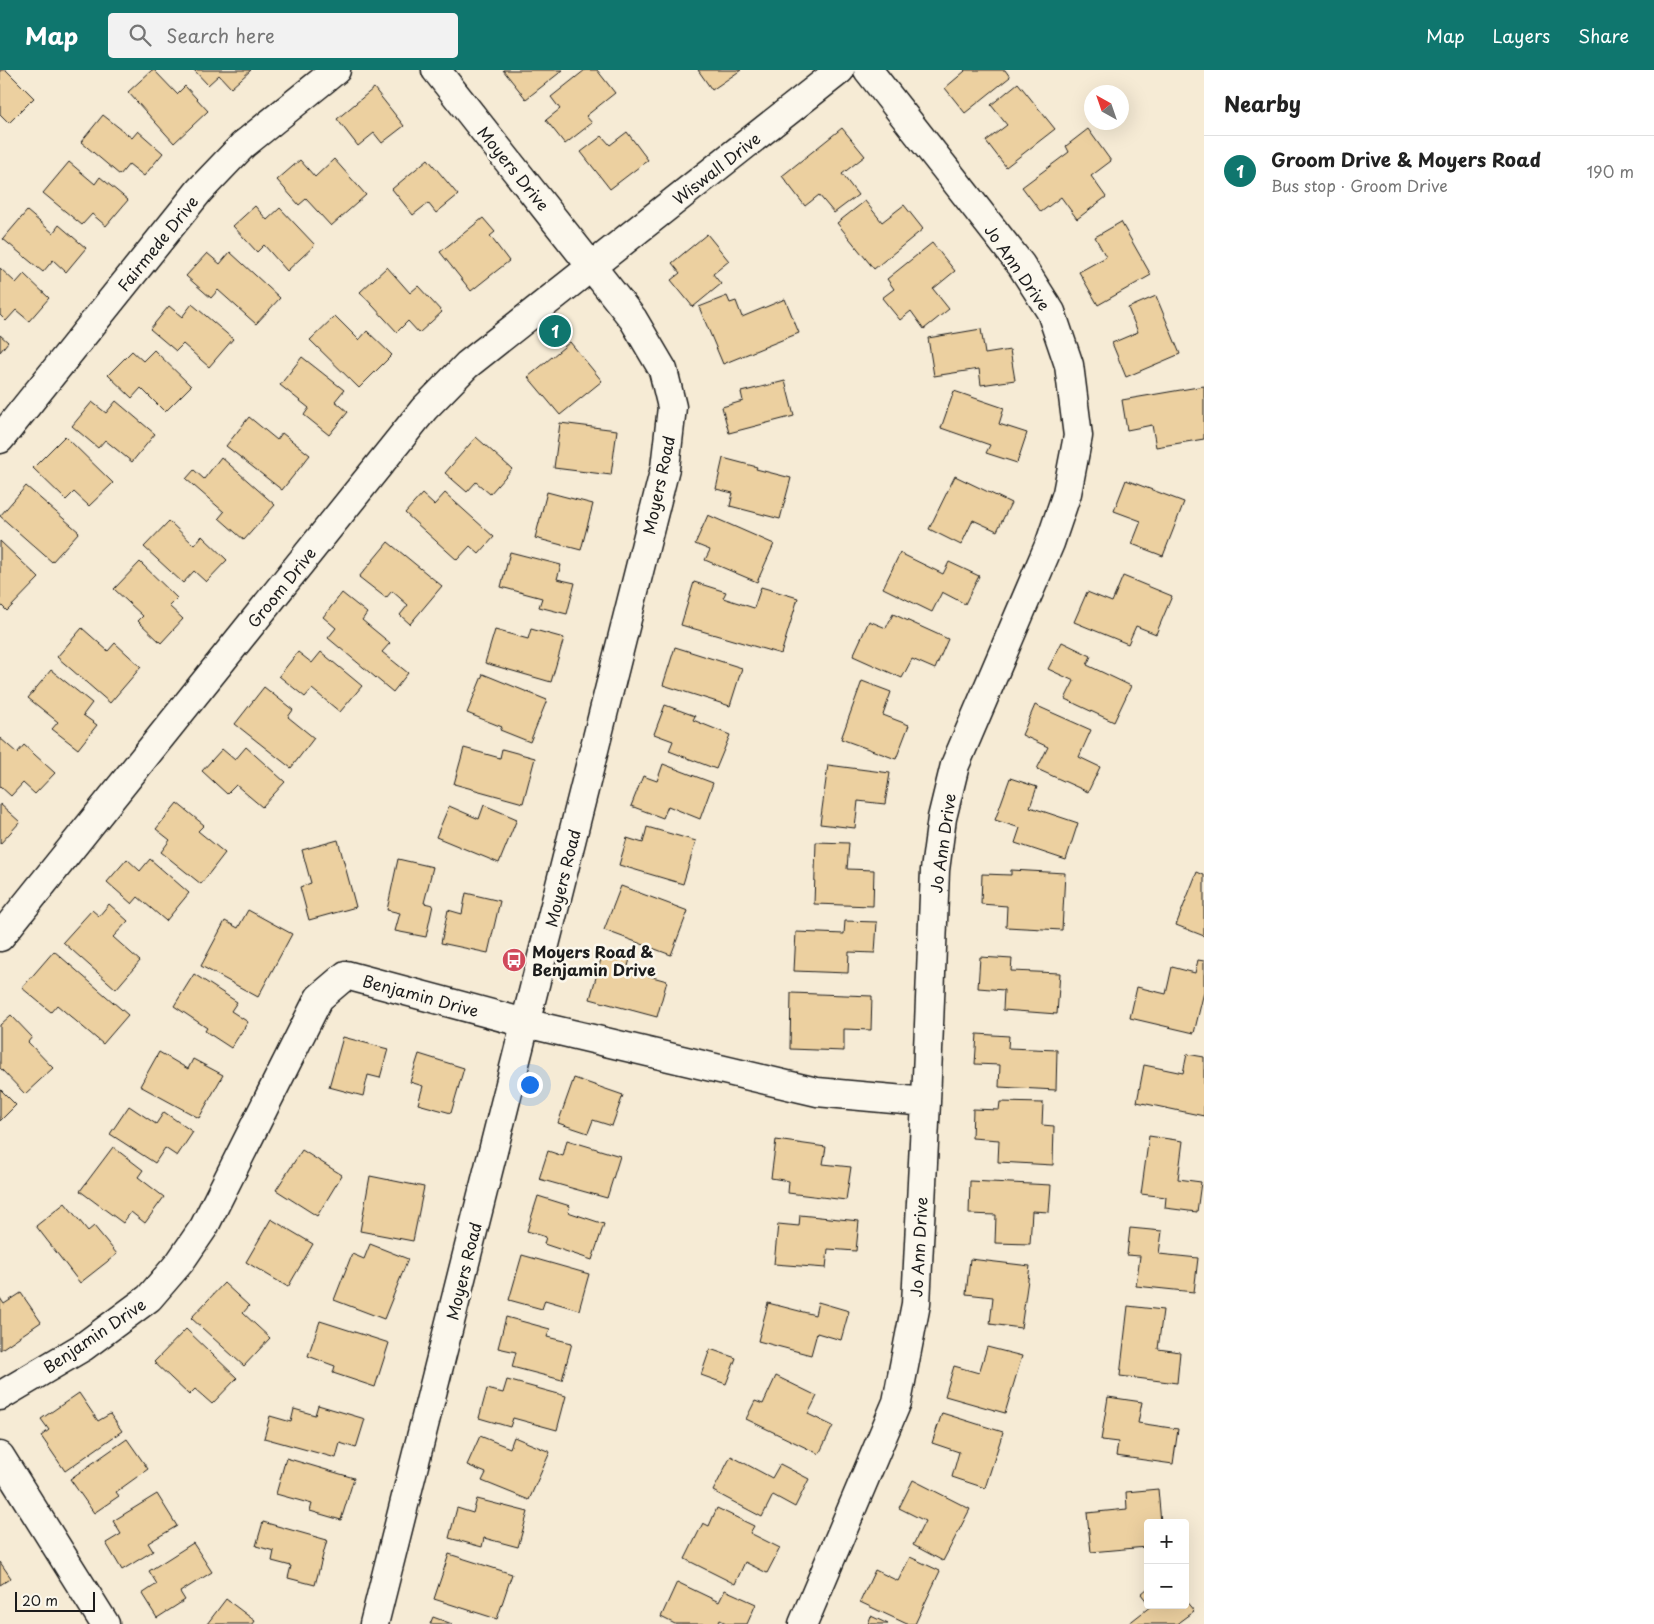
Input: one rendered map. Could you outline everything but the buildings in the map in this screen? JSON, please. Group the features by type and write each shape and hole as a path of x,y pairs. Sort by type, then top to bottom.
{"street":[{"name":"Fairmede Drive","path":"0,439 199,191 243,145 336,70"},
{"name":"Moyers Drive","path":"436,70 592,266"},
{"name":"Wiswall Drive","path":"592,266 840,70"},
{"name":"Jo Ann Drive","path":"803,1624 897,1402 916,1304 926,1102 934,870 942,818 955,765 1050,543 1067,493 1078,436 1068,365 1051,312 1022,266 868,70"},
{"name":"Groom Drive","path":"0,937 424,409 467,365 592,266"},
{"name":"Moyers Road","path":"374,1624 665,468 672,407 662,370 633,319 592,266"},
{"name":"Benjamin Drive","path":"0,1396 83,1347 149,1298 180,1262 204,1227 319,998 346,975 525,1022 817,1092 926,1102"},
{"path":"0,1456 105,1624"}],"place":[{"name":"Groom Drive & Moyers Road","path":"555,331"},
{"name":"Moyers Road & Benjamin Drive","path":"514,960"}]}
